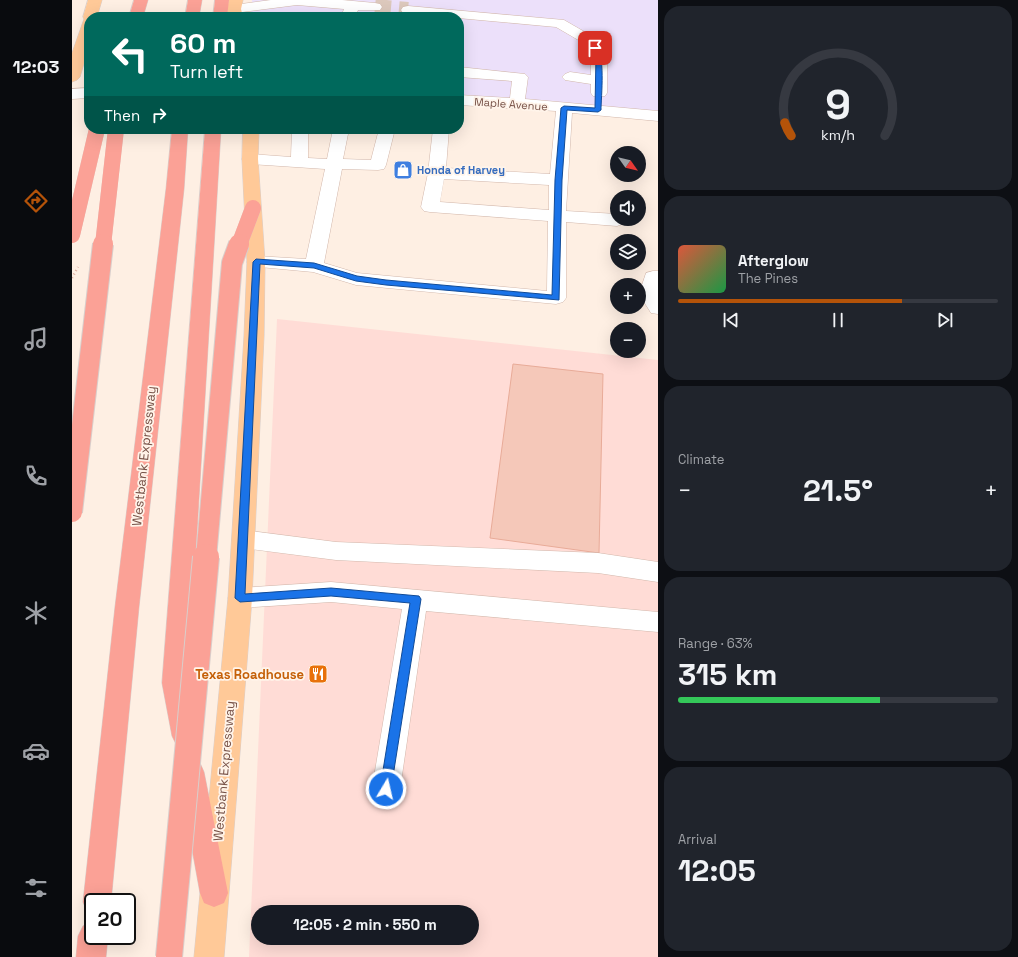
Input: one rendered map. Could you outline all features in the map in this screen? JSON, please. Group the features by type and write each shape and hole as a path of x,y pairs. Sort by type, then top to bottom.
{"highway":[{"path":"193,12 195,0"},
{"path":"221,12 222,0"},
{"path":"72,235 96,134"},
{"path":"72,512 115,134"},
{"name":"Westbank Expressway","path":"98,893 127,607 175,189 180,134"},
{"path":"213,134 174,683 214,893"},
{"path":"169,957 189,756 232,263 253,208"},
{"path":"91,957 93,945"}],"main road":[{"path":"92,12 95,0"},
{"path":"72,77 84,40"},
{"name":"Westbank Expressway","path":"209,957 240,598 243,539 256,262 250,159 251,134"}],"street":[{"path":"235,9 297,1 350,11 375,7"},
{"path":"408,10 431,12"},
{"path":"464,15 559,23 585,38 595,48 599,56 598,110"},
{"path":"464,72 520,77 517,103"},
{"path":"570,77 599,80"},
{"path":"72,94 84,93"},
{"name":"Maple Avenue","path":"464,100 517,103 658,116"},
{"path":"256,262 314,266 364,280 556,298 558,180 564,108"},
{"path":"299,163 300,134"},
{"path":"314,266 340,134"},
{"path":"250,159 299,163 378,166 386,134"},
{"path":"441,134 437,173 430,207 610,220"},
{"path":"437,173 558,180"},
{"path":"658,277 653,277 649,294 658,308"},
{"path":"243,539 336,551 598,563 658,572"},
{"path":"240,598 331,592 658,622"},
{"path":"386,789 416,599"}],"shaded area":[{"path":"252,0 658,0 658,112 464,96 464,12 251,12"},
{"path":"277,319 610,355 610,358 639,358 658,360 658,957 249,957 251,911 251,945 479,945 479,905 251,905"}],"building":[{"path":"513,364 603,374 599,553 490,538"}],"tunnel":[{"path":"375,7 408,10"}],"place":[{"name":"Honda of Harvey","path":"403,170"},
{"name":"Texas Roadhouse","path":"318,674"}],"route":[{"path":"386,789 416,599 331,592 240,598 254,336 256,262 314,266 356,278 386,282 556,298 558,180 564,108 598,110 599,56 595,48"}]}
